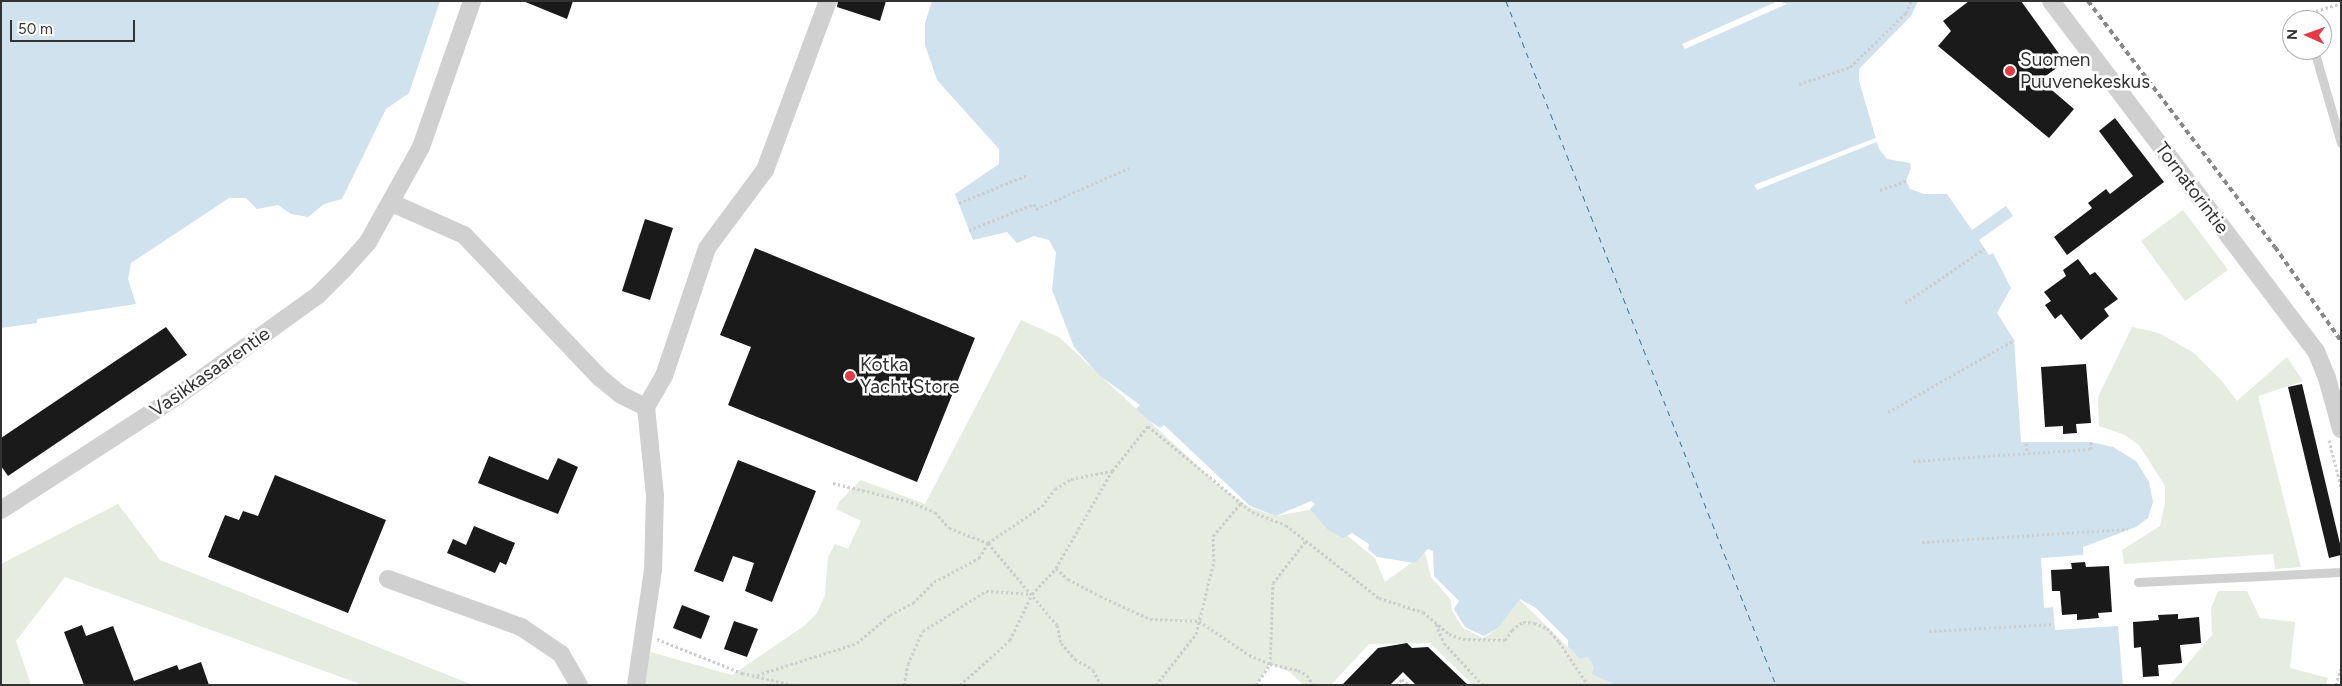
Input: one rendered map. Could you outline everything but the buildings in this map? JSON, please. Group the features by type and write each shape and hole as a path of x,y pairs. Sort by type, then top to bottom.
{"street":[{"name":"Vasikkasaarentie","path":"1,510 179,395 318,295 368,242 392,203 421,147 472,1"},
{"path":"636,685 653,570 655,496 646,407 664,376 707,248 765,170 828,1"},
{"name":"Tornatorintie","path":"2051,1 2316,351 2327,378 2334,433"},
{"path":"392,203 464,235 599,377 621,395 646,407"},
{"name":"Tornatorintie","path":"2327,378 2341,392"},
{"path":"388,579 521,628 561,654 579,685"}],"lane":[{"path":"2317,60 2341,143"},
{"path":"2138,582 2341,572"}],"path":[{"path":"1799,84 1850,67 1906,13 1911,1"},
{"path":"2323,10 2339,4"},
{"path":"1874,44 1879,49"},
{"path":"969,230 1034,204 1036,209 1129,168"},
{"path":"959,203 1027,175"},
{"path":"1880,190 1906,181"},
{"path":"1905,303 1984,249"},
{"path":"1888,412 2014,340"},
{"path":"960,685 1010,640 1032,594 1056,568 1112,471 1148,426 1252,512 1286,525 1305,542 1379,598 1423,612 1449,634 1490,642 1505,640 1512,630 1523,622 1534,622 1547,628 1559,642 1588,685"},
{"path":"2334,433 2341,485"},
{"path":"2026,442 2027,453"},
{"path":"1913,461 2092,449 2091,442"},
{"path":"757,675 857,642 890,615 912,604 934,582 979,558 988,543 1042,506 1055,489 1071,479 1112,471"},
{"path":"833,484 911,502 935,512 949,528 988,543 1057,625 1061,643 1075,659 1093,670 1101,685"},
{"path":"1156,685 1196,634 1214,560 1213,536 1241,503"},
{"path":"1922,542 2128,529"},
{"path":"1256,685 1270,664 1273,584 1305,542"},
{"path":"1056,568 1092,592 1150,619 1199,621 1249,655 1270,664 1298,670 1307,675 1314,685"},
{"path":"904,685 908,664 924,631 986,591 1032,594"},
{"path":"1435,621 1444,643 1483,685"},
{"path":"1929,631 2054,624"},
{"path":"644,637 662,639 742,673 793,685"},
{"path":"2336,685 2341,669"},
{"path":"1396,685 1402,679 1409,685"}],"shaded area":[{"path":"2183,210 2228,270 2185,301 2141,241"},
{"path":"1021,320 1059,337 1216,483 1249,507 1276,516 1314,509 1375,558 1385,582 1425,553 1431,577 1451,600 1452,611 1463,628 1483,638 1498,628 1519,599 1580,659 1588,657 1594,668 1593,674 1615,685 1473,685 1430,643 1369,644 1331,685 1303,685 1290,672 1270,664 1256,685 644,685 650,652 732,675 804,626 817,613 825,595 828,557 835,544 848,549 861,521 836,509 840,501 861,480 925,504"},
{"path":"2132,327 2159,333 2194,353 2221,380 2237,401 2287,357 2303,381 2258,396 2301,567 2275,569 2273,554 2124,564 2122,550 2160,526 2165,503 2165,486 2139,445 2125,435 2099,426 2098,397"},
{"path":"118,504 160,560 473,685 363,685 65,577 16,641 31,685 1,685 1,564"},
{"path":"2218,591 2247,591 2260,618 2295,622 2290,668 2328,678 2326,685 2170,685 2212,635 2211,608"}],"water":[{"path":"1,1 440,1 409,93 386,109 342,199 324,204 308,217 291,214 278,205 257,209 246,198 229,198 131,263 128,279 136,304 37,319 37,323 1,328"},
{"path":"932,1 1918,1 1911,16 1859,69 1859,81 1879,149 1887,159 1910,163 1911,168 1906,181 1910,189 1924,194 1947,194 1972,230 2006,206 2013,216 1979,240 1989,255 1993,253 2011,288 1997,313 2014,340 2021,442 2091,442 2113,447 2136,461 2149,482 2153,502 2148,518 2136,527 2083,547 2083,555 2041,558 2044,608 2053,607 2055,630 2118,626 2123,685 1615,685 1592,674 1594,668 1588,657 1580,659 1568,647 1568,640 1536,608 1520,599 1498,628 1484,636 1465,627 1454,609 1459,601 1434,576 1433,551 1428,549 1415,563 1377,557 1368,549 1369,544 1352,533 1343,538 1328,530 1310,509 1315,504 1311,501 1276,516 1250,506 1164,425 1160,428 1148,420 1136,409 1140,405 1099,375 1074,347 1052,290 1056,253 1049,240 1034,236 1017,243 1007,232 973,240 955,194 999,164 999,149 937,80 925,45 925,23"}],"pier":[{"path":"1778,1 1787,4 1685,49 1682,44"},
{"path":"1878,137 1879,141 1757,190 1754,185"}],"ferry route":[{"path":"1506,1 1776,685"}],"railway":[{"path":"2088,1 2275,247 2341,341"}],"place":[{"name":"Suomen Puuvenekeskus","path":"2010,71"},
{"name":"Kotka Yacht Store","path":"850,376"}]}
